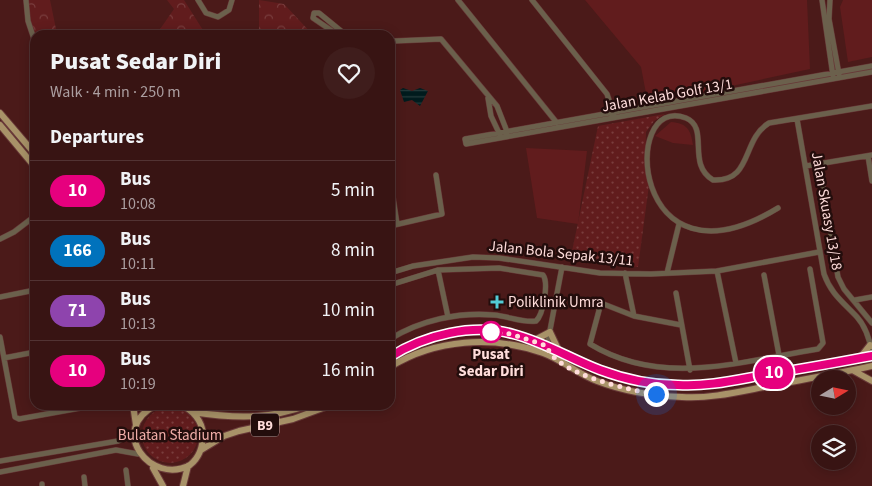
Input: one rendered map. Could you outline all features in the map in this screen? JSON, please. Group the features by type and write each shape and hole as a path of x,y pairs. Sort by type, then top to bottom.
{"main road":[{"path":"0,113 30,148"},
{"path":"0,125 30,161"},
{"path":"395,354 428,338 473,330 511,334 547,346 600,370 638,381 680,386 733,380 859,359 872,355"},
{"path":"533,341 550,332 560,352"},
{"path":"395,364 413,355 453,343 475,342 512,345 535,351 553,358 596,381 639,392 683,398 736,392 811,378"},
{"path":"535,351 547,346"},
{"path":"547,346 553,358"},
{"path":"859,359 871,346"},
{"path":"852,370 872,366"},
{"path":"856,372 865,375 872,381"},
{"path":"134,410 136,425"},
{"path":"149,410 141,416 134,433 138,454 153,468 163,486"},
{"name":"B9","path":"189,410 192,412 246,418 272,415 290,410"},
{"name":"B9","path":"183,486 188,466 201,450 224,436 293,419 317,410"},
{"path":"192,412 202,430 201,450"},
{"path":"153,468 165,472 177,471 188,466"}],"street":[{"path":"26,0 31,30"},
{"path":"198,0 206,13 218,17 229,10 232,0"},
{"path":"458,0 557,124"},
{"path":"532,0 607,94 614,114"},
{"path":"822,0 836,75"},
{"path":"830,0 830,19 836,75"},
{"path":"331,30 313,18 314,13 319,13 340,30"},
{"path":"395,41 440,39 488,98 497,106 508,134"},
{"path":"836,75 872,66"},
{"path":"836,75 872,72"},
{"name":"Jalan Kelab Golf 13/1","path":"466,144 557,124 836,75"},
{"path":"488,98 491,116 501,135"},
{"path":"778,208 760,220 730,230 703,232 679,224 659,200 649,176 646,150 651,131 656,124 666,118 677,117 691,121 696,126 698,135 699,165 705,176 712,180 722,180 734,176 742,166 761,127 769,123 872,106"},
{"name":"Jalan Skuasy 13/18","path":"797,119 819,252 831,290 843,305 858,318 871,346 872,355"},
{"path":"806,166 870,156 872,181"},
{"path":"819,164 838,276 844,288 872,323"},
{"path":"395,214 397,224 442,214 436,175"},
{"path":"0,238 14,232 30,220"},
{"path":"667,273 679,224"},
{"name":"Jalan Bola Sepak 13/11","path":"395,271 413,266 473,257 498,258 562,268 625,274 717,271 819,252"},
{"path":"498,258 499,268"},
{"path":"395,283 438,270 499,268 543,275 547,283 540,316 536,321 532,322 494,315 448,316 424,323 395,337"},
{"path":"547,346 562,268"},
{"path":"681,325 634,316 601,303 590,344 625,360 690,370 818,349 823,343 810,269"},
{"path":"438,270 448,316"},
{"path":"717,271 736,363"},
{"path":"625,274 634,316"},
{"path":"764,275 779,355"},
{"path":"0,297 30,291"},
{"path":"676,293 690,370"},
{"path":"855,300 872,297"},
{"path":"540,316 553,318"},
{"path":"0,337 15,417 19,419 69,410"},
{"path":"4,358 30,353"},
{"path":"0,461 118,441 134,433"},
{"path":"0,472 116,450 138,454"},
{"path":"126,470 128,486"},
{"path":"84,477 85,486"}],"green space":[{"path":"28,0 50,0 56,29 58,30 33,30"},
{"path":"167,0 184,0 203,30 159,30 174,9"},
{"path":"259,0 284,4 308,30 259,30"},
{"path":"585,0 807,0 810,69 648,104 641,67"},
{"path":"843,0 872,0 872,57 848,62 840,7"},
{"path":"665,114 654,121 646,132 645,163 649,185 638,267 570,261 598,126"},
{"path":"671,122 681,124 687,128 693,145 673,143 655,136"},
{"path":"526,148 587,151 578,224 537,218"},
{"name":"Bulatan Stadium","path":"157,410 183,410 190,415 198,429 198,441 193,451 186,458 176,463 164,463 154,458 147,451 142,441 144,424 150,415"}],"water":[{"path":"403,88 412,91 420,88 428,91 420,106 412,100 404,102 400,90"}],"bus line":[{"name":"10","path":"395,354 428,338 473,330 511,334 547,346 600,370 638,381 680,386 733,380 872,356"}],"place":[{"name":"Poliklinik Umra","path":"497,302"},
{"name":"Pusat Sedar Diri","path":"491,332"}],"route":[{"path":"491,332 511,334 547,346 553,358 596,381 639,392 656,394"}]}
